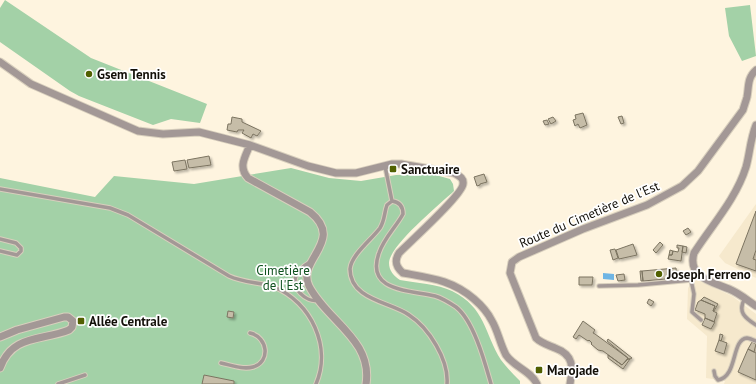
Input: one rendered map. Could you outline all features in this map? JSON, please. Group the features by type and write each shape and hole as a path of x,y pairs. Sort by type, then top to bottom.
{"street":[{"path":"0,62 31,84 138,130 163,134 199,132 250,145 308,166 336,173 356,173 400,164 454,173 461,177 464,183 462,188 399,253 396,259 396,264 398,269 403,273 448,282 466,292 481,306 492,320 506,354 512,362 529,374 537,384"},
{"name":"Route du Cimetière de l'Est","path":"570,384 573,369 566,354 558,349 539,342 536,338 510,273 512,262 520,256 583,229 646,205 682,186 698,171 743,110 747,98 748,82 756,70"},
{"path":"756,125 751,137 746,167 738,186 726,207 694,253 692,259 698,274 709,282 730,290 756,306"},
{"path":"250,145 244,158 243,165 243,172 248,178 310,212 318,219 322,226 323,237 308,273 309,286 318,300 356,343 362,353 366,362 368,373 366,384"},
{"path":"0,337 17,330 64,317 68,317 73,321 72,327 69,330 18,344 6,355 0,368"}],"lane":[{"path":"385,166 392,201"},
{"path":"0,189 110,208 119,211 229,276 240,280 270,286 283,291 298,302 307,312 315,327 321,345 321,364 316,384"},
{"path":"392,201 387,205 384,220 380,227 355,257 350,268 351,276 359,290 366,296 409,315 430,334 442,356 448,378 447,384"},
{"path":"392,201 400,204 403,208 403,214 379,252 376,261 376,271 379,277 390,287 436,296 462,312 467,319 484,359 491,384"},
{"path":"0,239 16,244 21,248 21,251 17,255 0,251"},
{"path":"312,261 298,272 295,283 303,296 314,301 318,300"},
{"path":"599,286 638,285 691,280 698,274"},
{"path":"691,280 694,294 692,312 701,320"},
{"path":"745,298 742,303 741,310 745,318 756,324"},
{"path":"221,363 248,368 254,367 262,362 266,352 264,342 256,335 250,333"},
{"path":"714,371 718,380 722,379 726,376 730,369 738,344 746,338 756,341"},
{"path":"58,384 85,375"}],"shaded area":[{"path":"756,204 756,278 725,263 719,256"},
{"path":"695,279 732,296 756,314 756,384 724,384 725,381 706,378 707,336 687,319 688,288"}],"green space":[{"name":"Gsem Tennis","path":"5,0 91,58 207,104 200,123 171,119 153,125 79,96 70,91 0,42 0,8"},
{"path":"750,5 756,56 742,61 729,36 725,8"},
{"name":"Cimetière de l'Est","path":"291,168 329,178 361,181 396,175 432,174 450,179 453,184 454,191 427,215 397,246 389,263 391,271 400,280 434,285 452,291 472,305 483,322 501,360 520,381 520,384 0,384 0,178 95,197 114,176 194,184"}],"water":[{"path":"603,273 614,274 614,280 603,279"}],"building":[{"path":"583,113 587,125 580,128 578,124 575,126 573,120 576,119 575,115"},
{"path":"622,116 624,123 621,124 618,117"},
{"path":"232,117 242,119 242,122 261,131 257,136 253,134 251,138 242,133 244,130 238,130 237,132 227,130 228,124 231,124"},
{"path":"553,117 556,121 551,124 548,119"},
{"path":"547,120 549,124 545,125 543,121"},
{"path":"209,156 211,165 189,168 187,160"},
{"path":"185,160 187,169 174,171 172,162"},
{"path":"484,174 487,182 477,186 474,177"},
{"path":"756,211 756,250 753,259 756,260 756,271 736,264"},
{"path":"688,228 691,232 686,235 683,231"},
{"path":"660,242 663,245 656,253 653,250"},
{"path":"633,244 637,255 619,259 616,250"},
{"path":"677,245 683,246 681,261 668,259 669,255 672,255 673,251 678,252 679,248 677,248"},
{"path":"683,246 687,247 686,253 682,252"},
{"path":"615,249 618,258 613,260 610,250"},
{"path":"670,250 673,251 672,255 669,255"},
{"name":"Joseph Ferreno","path":"676,268 677,278 643,281 642,271"},
{"path":"640,271 642,271 643,281 641,281"},
{"path":"624,274 625,280 618,281 616,275"},
{"path":"579,277 593,277 592,285 579,285"},
{"path":"704,297 718,304 714,311 715,306 701,300"},
{"path":"649,299 654,302 651,306 647,303"},
{"path":"701,300 715,306 713,311 717,313 714,322 705,318 705,314 695,310 698,302"},
{"path":"228,311 234,312 233,318 227,317"},
{"path":"705,318 715,322 711,329 702,325"},
{"path":"583,321 595,330 593,333 628,358 622,365 603,351 598,350 589,340 588,341 579,335 576,339 573,337"},
{"path":"720,334 723,335 721,341 719,340"},
{"path":"608,339 632,358 628,359 607,341"},
{"path":"719,340 727,343 724,354 715,351"},
{"path":"752,342 756,344 754,352 748,349"},
{"path":"748,349 756,353 756,380 738,372"},
{"path":"608,355 622,365 630,359 623,369 608,358"},
{"path":"204,375 234,381 234,384 202,384"}],"place":[{"name":"Gsem Tennis","path":"89,74"},
{"name":"Sanctuaire","path":"393,169"},
{"name":"Joseph Ferreno","path":"659,274"},
{"name":"Allée Centrale","path":"81,321"},
{"name":"Marojade","path":"539,370"}]}
